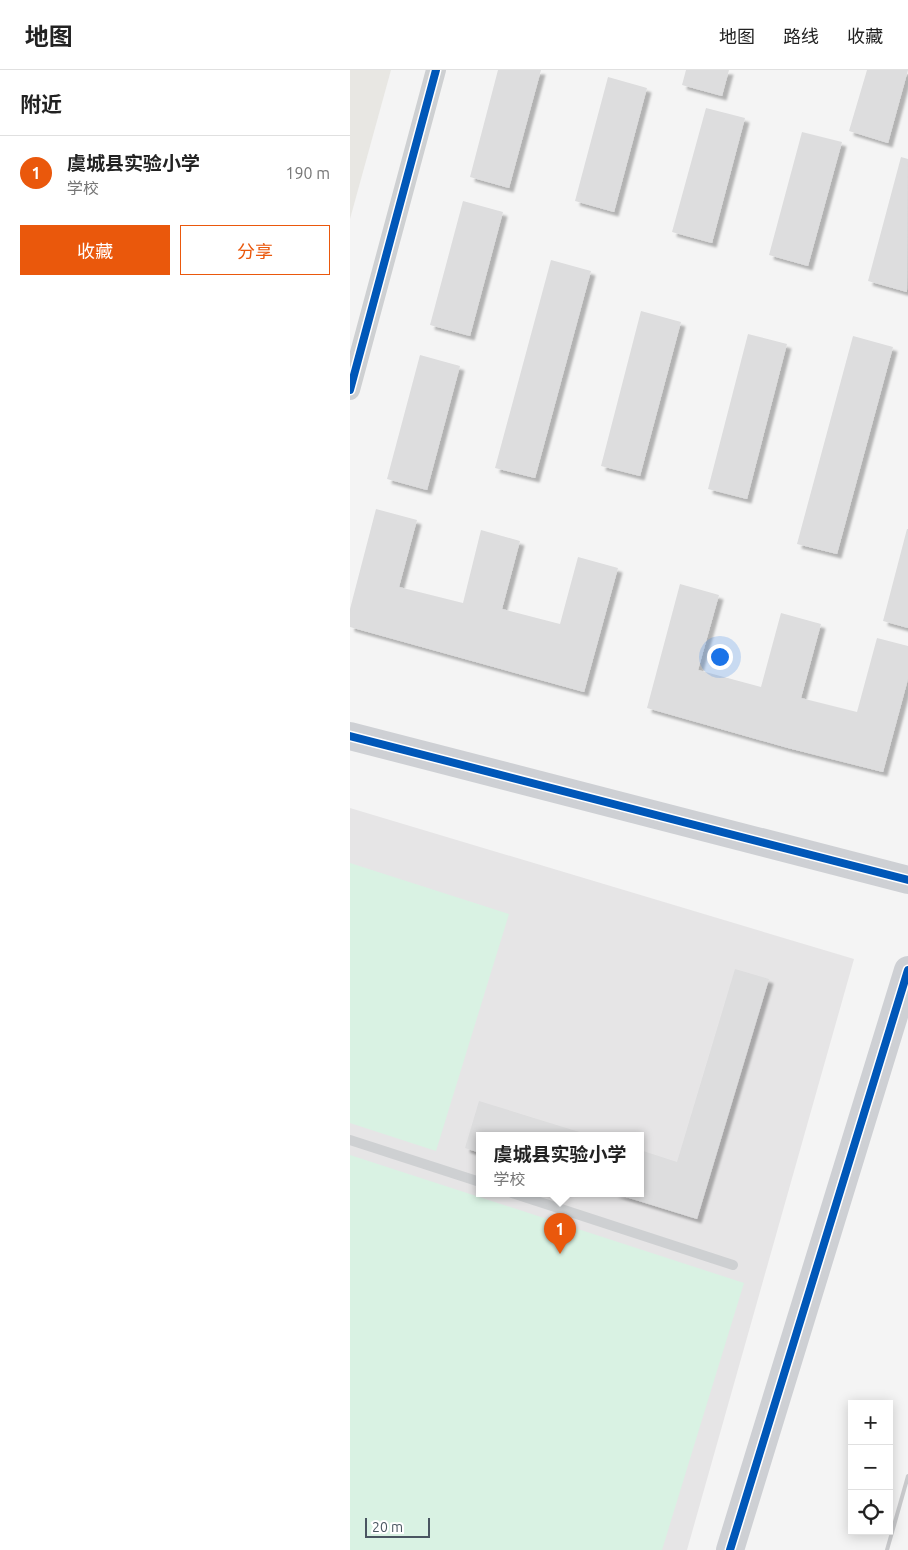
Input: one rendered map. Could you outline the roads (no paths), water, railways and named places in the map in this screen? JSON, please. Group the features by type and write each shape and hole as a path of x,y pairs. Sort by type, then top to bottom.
{"street":[{"path":"350,390 436,70"},
{"path":"350,736 908,880"},
{"path":"730,1550 908,970"}],"lane":[{"path":"350,1140 476,1181"},
{"path":"524,1197 733,1265"}],"railway":[{"path":"887,1550 908,1476"}],"place":[{"name":"虞城县实验小学","path":"560,1254"}]}
